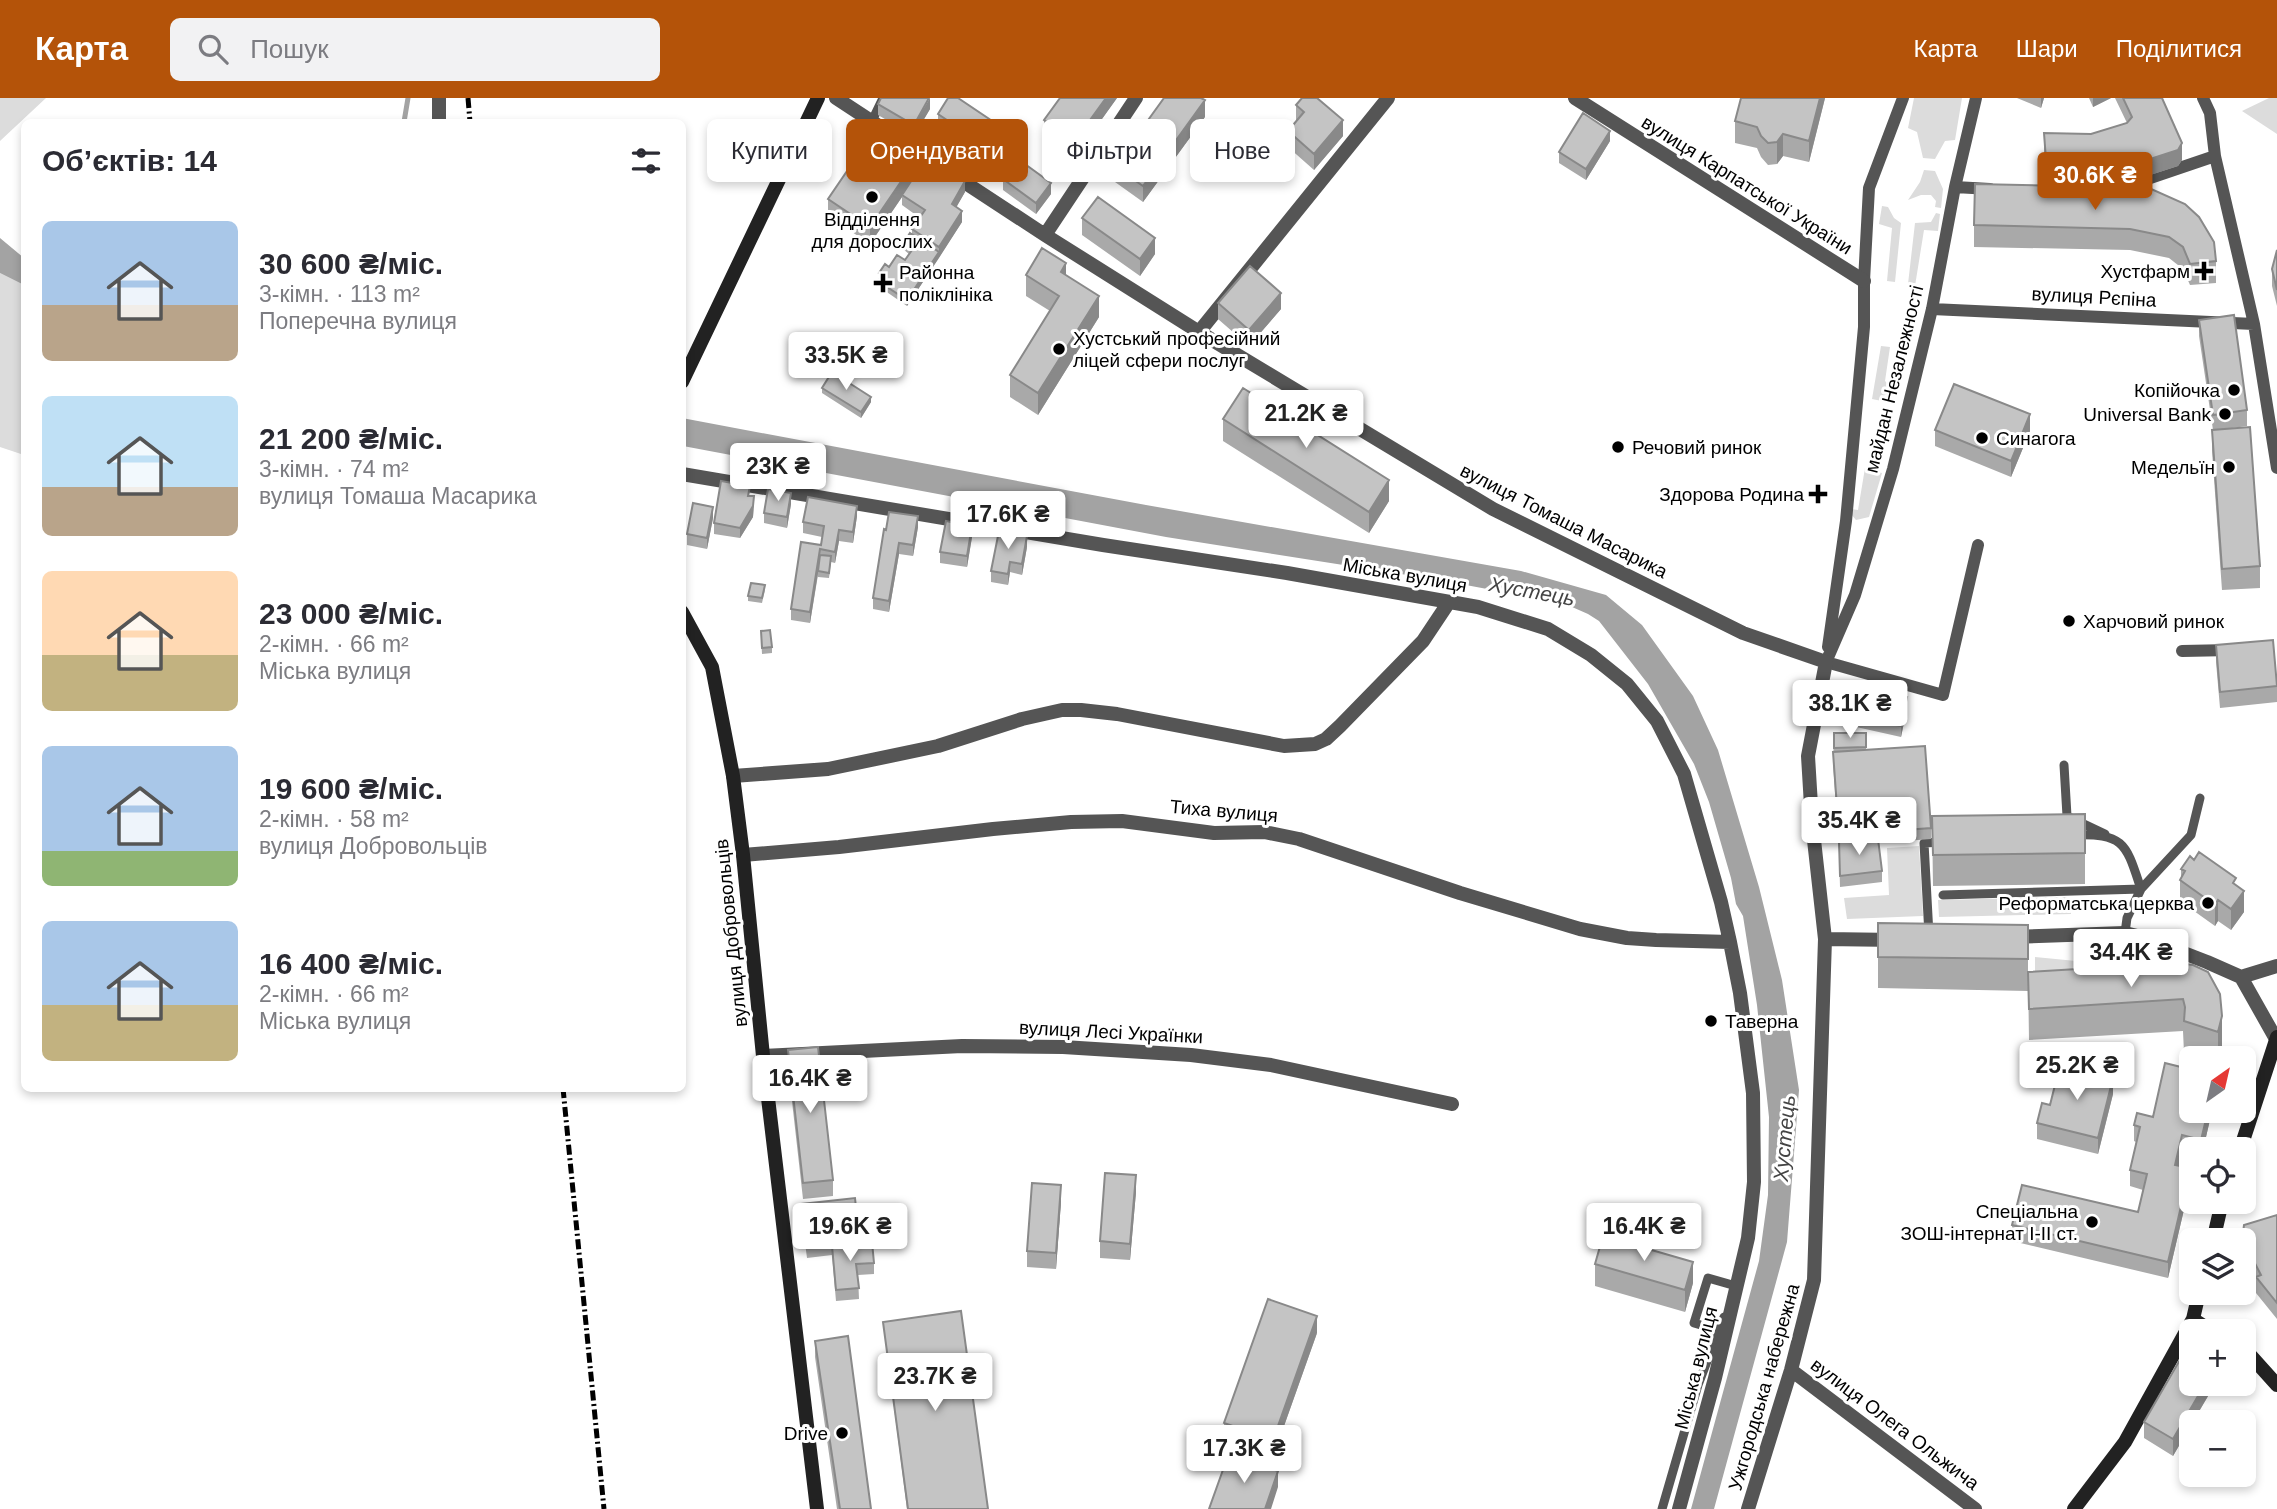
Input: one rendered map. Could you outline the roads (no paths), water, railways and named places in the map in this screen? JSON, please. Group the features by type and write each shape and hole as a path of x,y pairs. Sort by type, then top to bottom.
{"main road":[{"path":"686,374 818,98"},
{"name":"вулиця Добровольців","path":"686,619 712,667 733,776 817,1509"},
{"path":"2244,1137 2277,1038"},
{"path":"2193,1319 2196,1305"},
{"path":"2074,1509 2125,1442 2179,1344"},
{"path":"2256,1362 2277,1385"}],"street":[{"path":"439,98 439,119"},
{"name":"вулиця Томаша Масарика","path":"836,98 869,119"},
{"path":"1045,235 1136,98"},
{"path":"1199,332 1388,98"},
{"name":"вулиця Карпатської України","path":"1575,98 1864,281"},
{"name":"майдан Незалежності","path":"1825,939 1812,822 1808,756 1826,662 1847,507 1864,327 1869,188 1902,98"},
{"name":"майдан Незалежності","path":"1826,662 1855,594 1893,470 1932,309 1955,187 1976,98"},
{"path":"2203,98 2210,113 2215,156 2253,324 2277,468"},
{"path":"2095,196 2215,156"},
{"name":"вулиця Томаша Масарика","path":"965,182 1199,332 1493,509 1742,633 1826,662"},
{"path":"1955,187 2006,190"},
{"name":"вулиця Рєпіна","path":"1932,309 2253,324"},
{"name":"Міська вулиця","path":"686,475 1478,607 1548,629 1611,668 1644,703 1670,744 1684,774 1730,942 1751,1072 1755,1130 1752,1210 1748,1238 1722,1331 1715,1378 1679,1509"},
{"path":"1826,662 1943,695 1978,545"},
{"path":"733,776 828,769 938,746 1022,719 1062,710 1117,714 1284,746 1315,744 1326,739 1340,726 1423,641 1449,602"},
{"path":"2182,651 2250,649"},
{"name":"Тиха вулиця","path":"743,855 853,846 1037,824 1098,821 1132,822 1214,832 1264,832 1299,839 1460,893 1580,929 1627,938 1730,942"},
{"path":"1997,937 2125,933 2146,938 2241,977 2277,1038"},
{"path":"1825,939 1936,939"},
{"name":"Ужгородська набережна","path":"1748,1509 1791,1370 1814,1280 1825,939"},
{"path":"2241,977 2277,966"},
{"name":"вулиця Лесі Українки","path":"763,1056 962,1046 1063,1047 1191,1055 1271,1065 1452,1104"},
{"name":"вулиця Олега Ольжича","path":"1791,1370 1975,1509"}],"lane":[{"path":"873,119 883,98"},
{"path":"2064,765 2067,816 2119,841 2130,855 2141,889"},
{"path":"2125,933 2127,918 2141,889 2191,835 2200,798"},
{"path":"2057,836 2109,836"},
{"path":"1936,939 1924,843 1951,842"},
{"path":"1943,895 2141,889"},
{"path":"1662,1509 1698,1385 1722,1331 1694,1322 1708,1278 1736,1286"}],"water":[{"path":"0,238 21,256 21,284 0,273"},
{"name":"Хустець","path":"686,419 1146,505 1521,571 1606,595 1642,625 1693,696 1718,750 1759,887 1782,980 1799,1090 1787,1242 1714,1509 1691,1509 1759,1261 1768,1195 1769,1117 1757,1005 1743,916 1736,904 1709,802 1694,764 1648,684 1599,621 1563,603 1439,580 1166,537 686,447"}],"waterway":[{"path":"404,119 408,98"}],"railway":[{"path":"468,98 470,119"},
{"path":"563,1092 604,1509"}],"place":[{"name":"Відділення для дорослих","path":"872,197"},
{"name":"Хустфарм","path":"2204,271"},
{"name":"Районна поліклініка","path":"883,283"},
{"name":"Хустський професійний ліцей сфери послуг","path":"1059,349"},
{"name":"Копійочка","path":"2234,390"},
{"name":"Universal Bank","path":"2225,414"},
{"name":"Синагога","path":"1982,438"},
{"name":"Речовий ринок","path":"1618,447"},
{"name":"Медельїн","path":"2229,467"},
{"name":"Здорова Родина","path":"1818,494"},
{"name":"Харчовий ринок","path":"2069,621"},
{"name":"Реформатська церква","path":"2208,903"},
{"name":"Таверна","path":"1711,1021"},
{"name":"Спеціальна ЗОШ-інтернат І-ІІ ст.","path":"2092,1222"},
{"name":"Drive","path":"842,1433"}]}
